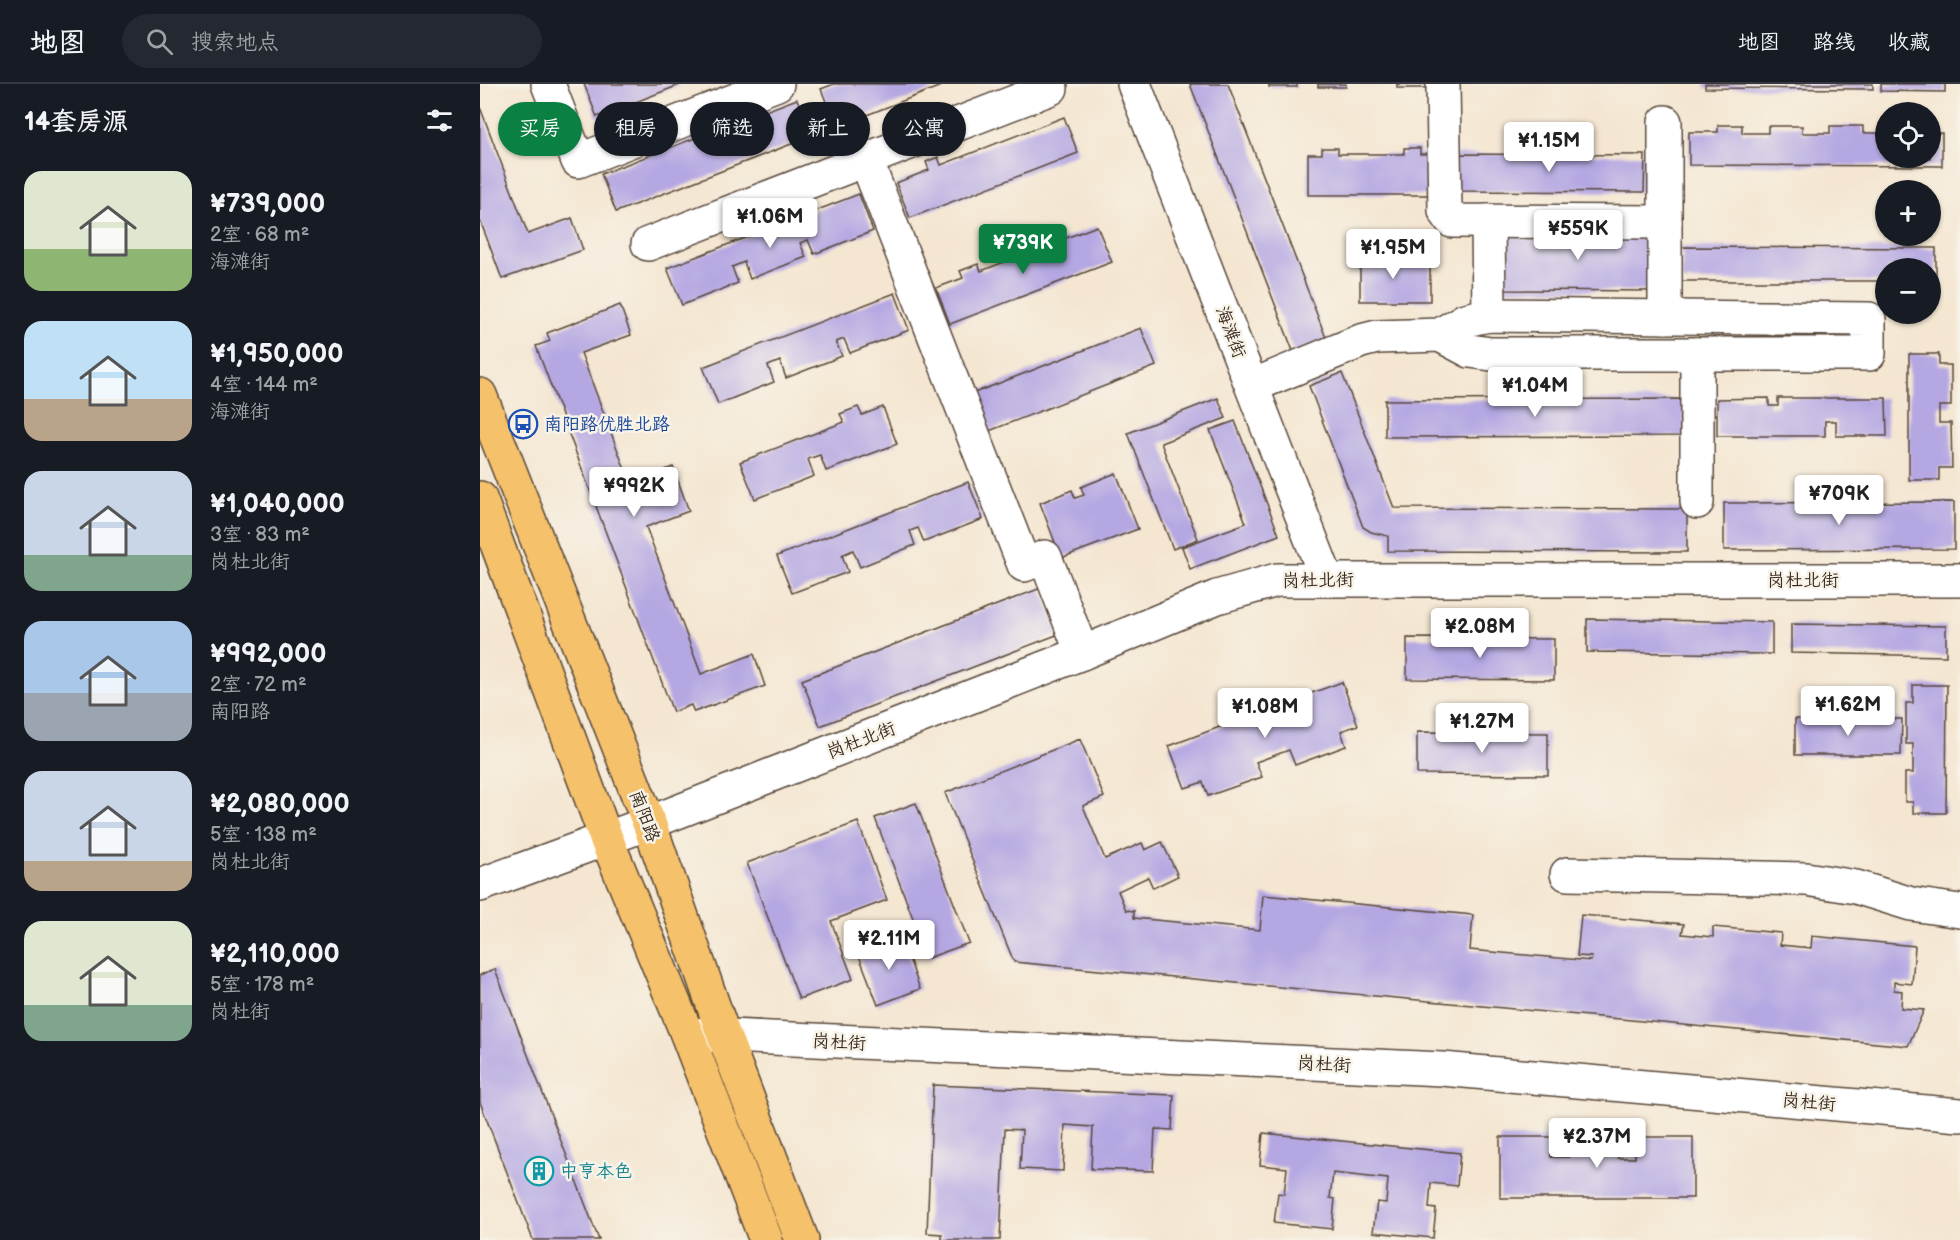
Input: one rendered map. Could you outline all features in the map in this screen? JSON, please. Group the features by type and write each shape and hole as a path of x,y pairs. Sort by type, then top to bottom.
{"main road":[{"name":"南阳路","path":"480,395 649,823 724,1036 802,1240"},
{"path":"480,498 606,838 687,1034 766,1240"}],"street":[{"path":"548,84 578,161 777,84"},
{"name":"海滩街","path":"1134,84 1327,580"},
{"path":"1443,84 1445,211 1452,221 1665,222"},
{"path":"648,244 1051,88"},
{"path":"1665,122 1665,316"},
{"path":"866,160 1024,565 1045,557 1082,653"},
{"path":"1488,221 1488,315"},
{"path":"1252,386 1361,341 1377,337 1440,335 1465,320 1488,315 1869,319 1869,354 1491,354 1470,351 1440,335"},
{"path":"1697,354 1697,502"},
{"name":"岗杜北街","path":"480,885 649,823 1082,653 1217,597 1261,583 1277,580 1960,580"},
{"path":"1567,874 1806,879 1856,887 1911,904 1960,911"},
{"name":"岗杜街","path":"687,1034 1442,1070 1960,1115"}],"building":[{"path":"584,84 682,84 636,102 594,102 594,109"},
{"path":"834,84 946,84 900,102 882,102 882,109 870,114 870,102 826,102 821,89"},
{"path":"1190,84 1228,84 1328,343 1295,356"},
{"path":"1269,84 1297,84 1297,87 1269,87"},
{"path":"1318,84 1346,84 1346,87 1318,87"},
{"path":"1397,84 1428,84 1428,88 1397,88"},
{"path":"1705,84 1873,84 1873,89 1705,88"},
{"path":"1881,84 1945,84 1945,92 1881,91"},
{"path":"786,103 786,146 774,151 774,108"},
{"path":"480,107 528,234 572,218 583,250 502,279 480,220"},
{"path":"1064,117 1078,153 910,218 896,183 929,170 926,162 938,157 941,165"},
{"path":"1718,125 1742,125 1742,133 1768,133 1768,126 1802,126 1802,133 1830,133 1830,126 1863,126 1863,133 1875,133 1875,166 1689,165 1689,132 1718,132"},
{"path":"1941,133 1942,133 1941,166"},
{"path":"690,140 690,156 760,156 616,212 601,174 648,156 678,156 678,145"},
{"path":"1322,148 1338,148 1338,154 1404,154 1404,148 1420,148 1420,154 1435,154 1434,195 1308,195 1308,154 1322,154"},
{"path":"1454,154 1645,155 1644,192 1454,191"},
{"path":"859,194 873,231 814,254 808,240 800,243 806,257 750,279 744,262 732,267 738,283 682,305 667,268"},
{"path":"1097,226 1112,262 950,324 936,288 963,278 960,271 978,264 981,271"},
{"path":"1503,232 1653,232 1653,291 1503,290"},
{"path":"1682,247 1936,248 1936,258 1875,258 1875,281 1682,281"},
{"path":"1360,253 1386,253 1386,264 1430,264 1430,301 1360,301"},
{"path":"895,293 909,330 850,353 844,339 836,342 842,356 786,378 780,361 768,366 774,382 718,404 703,367"},
{"path":"620,305 631,335 581,353 630,483 673,467 689,511 646,527 701,674 754,654 765,686 694,712 691,705 673,712 536,346 550,341 547,333"},
{"path":"1141,328 1156,366 989,431 974,393"},
{"path":"1909,354 1939,354 1939,365 1951,365 1951,406 1939,406 1939,423 1951,423 1952,468 1939,468 1939,480 1909,480"},
{"path":"1342,373 1394,508 1687,509 1687,552 1388,551 1388,536 1371,532 1363,527 1309,386"},
{"path":"1218,398 1226,418 1161,443 1198,539 1173,549 1128,433"},
{"path":"1769,398 1769,406 1778,406 1778,398 1886,398 1887,436 1836,436 1836,421 1825,421 1825,436 1717,436 1717,399"},
{"path":"1685,399 1685,436 1385,437 1385,400"},
{"path":"858,407 862,415 883,407 897,444 826,471 820,455 808,459 814,476 755,499 740,462 844,422 840,414"},
{"path":"1235,421 1279,535 1190,569 1182,547 1246,523 1210,430"},
{"path":"1116,473 1138,529 1061,558 1040,503 1072,490 1075,498 1084,495 1081,487"},
{"path":"968,482 983,519 924,542 918,528 910,531 915,545 860,567 853,550 842,555 848,572 792,593 777,556"},
{"path":"1954,502 1954,549 1724,550 1724,503"},
{"path":"1041,588 1059,634 820,726 802,680"},
{"path":"1587,619 1772,622 1772,654 1587,652"},
{"path":"1791,624 1946,626 1946,656 1791,653"},
{"path":"1407,638 1554,639 1554,680 1407,679"},
{"path":"1342,682 1358,725 1341,731 1346,746 1295,765 1289,750 1256,762 1262,777 1208,796 1203,782 1185,788 1169,746 1241,719 1239,714 1282,698 1284,703"},
{"path":"1913,685 1947,685 1946,813 1913,813 1913,802 1905,802 1905,773 1913,773 1913,744 1906,744 1906,703 1913,703"},
{"path":"1795,719 1902,719 1901,755 1795,755"},
{"path":"1417,732 1548,733 1548,775 1417,774"},
{"path":"1080,739 1104,797 1083,806 1105,859 1142,843 1145,850 1162,842 1178,876 1153,888 1148,877 1118,891 1126,910 1134,911 1134,918 1260,930 1263,895 1473,915 1470,950 1591,961 1592,957 1577,956 1581,915 1684,924 1682,934 1713,937 1713,927 1781,933 1780,945 1811,948 1812,936 1915,946 1912,984 1894,982 1894,990 1902,991 1901,1008 1924,1010 1908,1046 1014,962 945,793"},
{"path":"916,803 969,943 928,958 875,818"},
{"path":"858,822 887,900 831,921 853,979 799,999 747,863"},
{"path":"901,936 920,989 878,1005 858,953"},
{"name":"中亨本色","path":"495,969 599,1240 533,1240 480,1102 480,975"},
{"path":"933,1085 1174,1095 1172,1130 1155,1129 1153,1171 1091,1169 1093,1127 1065,1125 1063,1171 1020,1169 1022,1130 1005,1129 1000,1240 942,1240 942,1234 927,1233"},
{"path":"1263,1133 1460,1153 1457,1186 1431,1183 1429,1208 1436,1209 1433,1238 1373,1232 1377,1202 1386,1203 1388,1179 1333,1173 1330,1198 1335,1199 1332,1229 1274,1223 1278,1193 1284,1194 1287,1168 1260,1165"},
{"path":"1500,1137 1551,1137 1551,1157 1569,1157 1569,1137 1618,1137 1618,1158 1635,1158 1635,1137 1693,1137 1693,1198 1500,1198"}],"place":[{"name":"南阳路优胜北路","path":"523,424"},
{"name":"中亨本色","path":"539,1171"}]}
